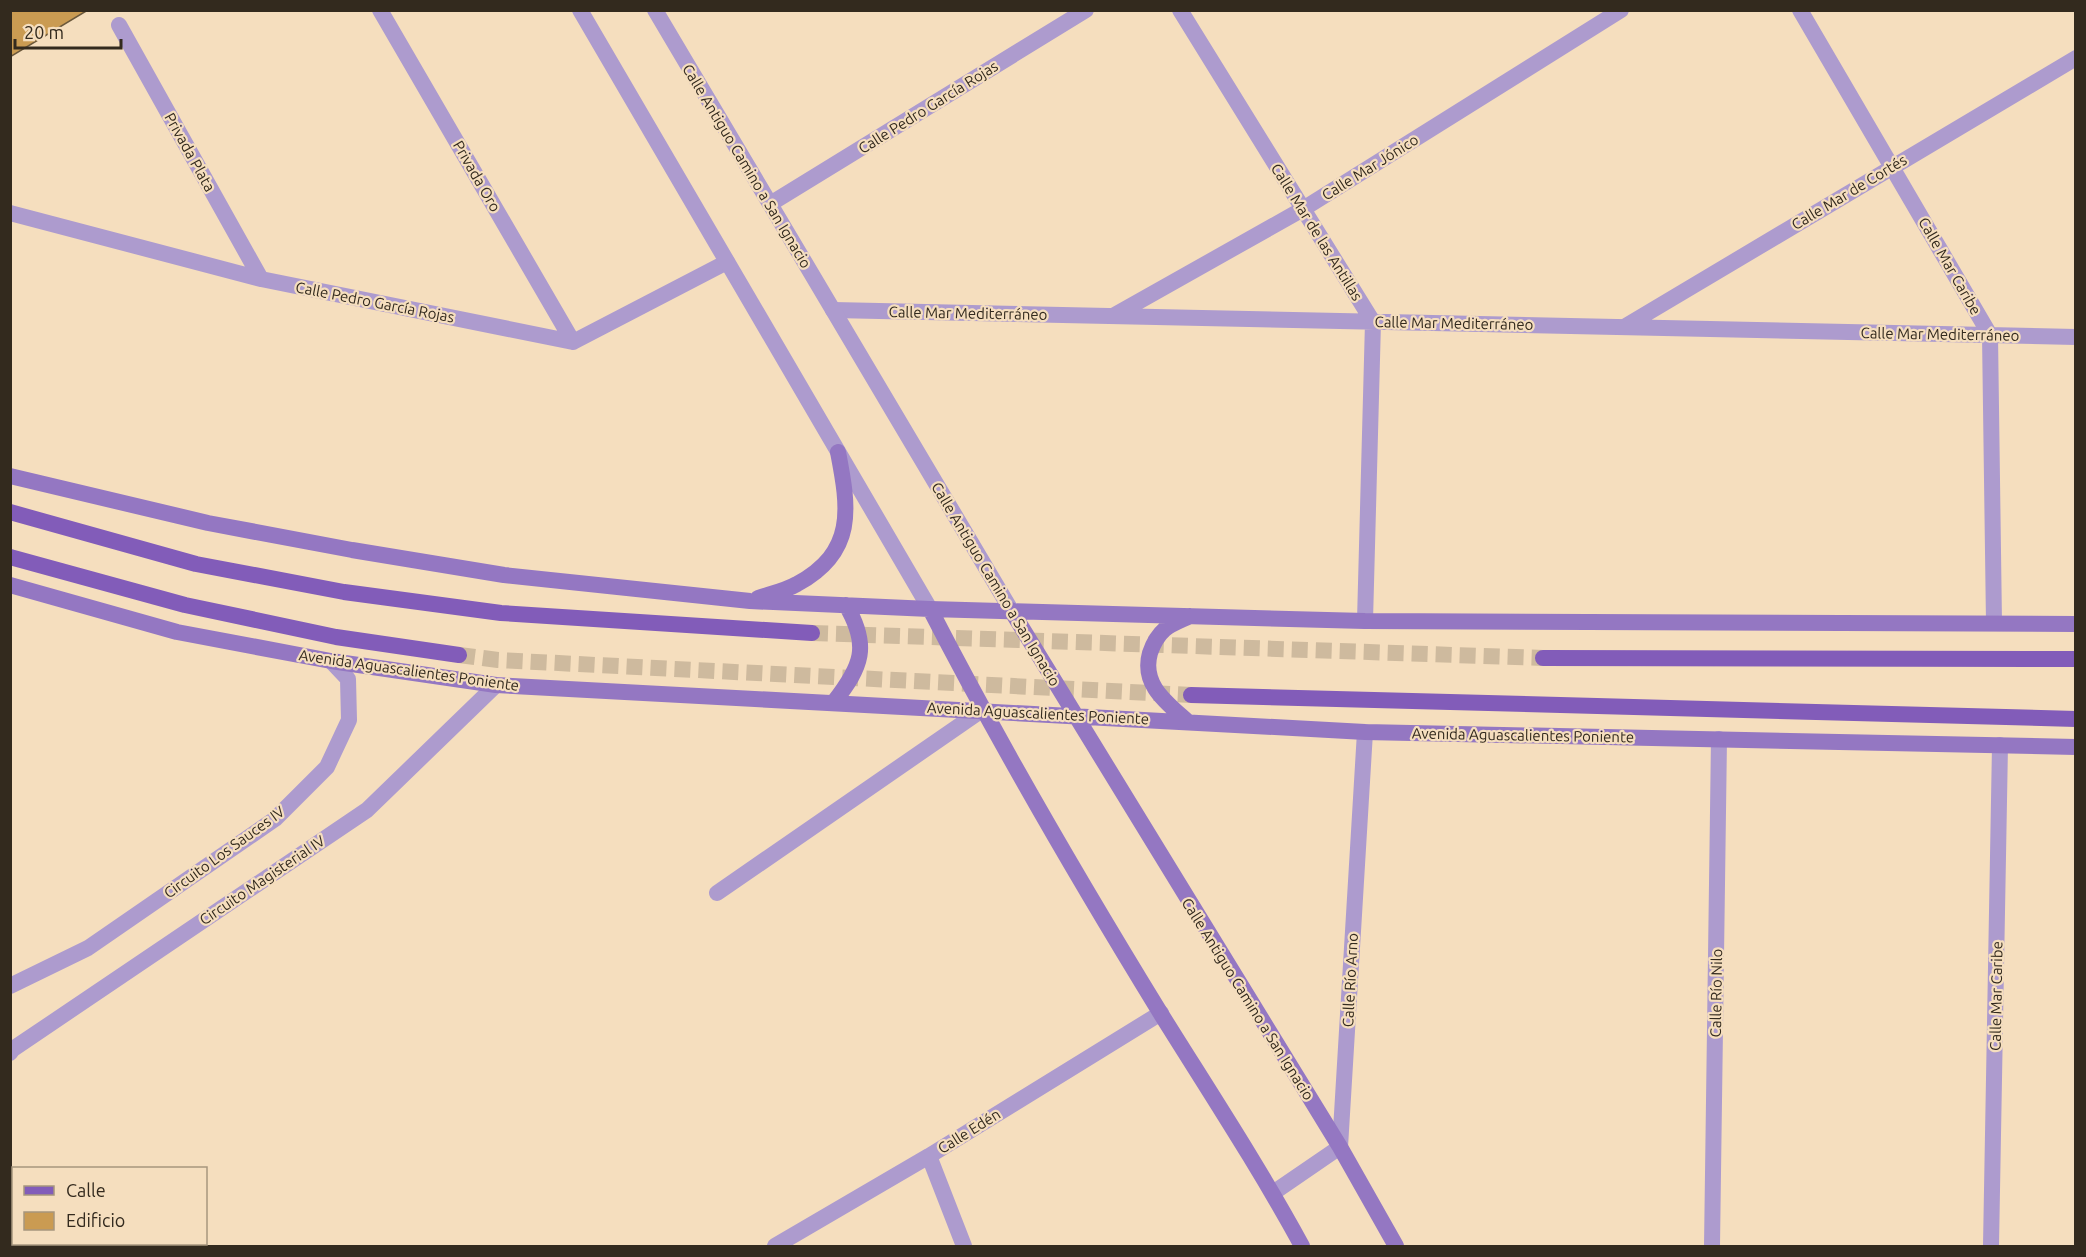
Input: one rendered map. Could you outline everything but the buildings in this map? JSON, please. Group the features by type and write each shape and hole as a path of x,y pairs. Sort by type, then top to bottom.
{"main road":[{"path":"750,601 796,585 820,568 836,551 846,521 846,492 838,452"},
{"path":"10,476 208,523 352,550 504,575 750,601 930,609 1365,621 2076,624"},
{"path":"10,512 196,564 344,592 501,613 812,633"},
{"name":"Avenida Aguascalientes Poniente","path":"10,557 185,605 336,637 459,655"},
{"name":"Avenida Aguascalientes Poniente","path":"10,585 177,632 331,661 496,685 1365,732 2076,747"},
{"path":"834,702 851,680 859,660 861,637 846,605"},
{"path":"930,609 982,710 1161,1013 1273,1193 1302,1246"},
{"name":"Calle Antiguo Camino a San Ignacio","path":"1011,610 1340,1148 1396,1246"},
{"path":"1188,722 1161,698 1151,683 1148,662 1154,642 1165,629 1190,616"},
{"path":"1543,658 2076,658"},
{"name":"Avenida Aguascalientes Poniente","path":"1191,695 2076,718"}],"street":[{"name":"Privada Oro","path":"380,10 573,342"},
{"path":"580,10 930,609"},
{"name":"Calle Antiguo Camino a San Ignacio","path":"655,10 1011,610"},
{"name":"Calle Pedro García Rojas","path":"770,204 1086,10"},
{"name":"Calle Mar de las Antillas","path":"1180,10 1373,322"},
{"name":"Calle Mar Jónico","path":"1113,316 1303,209 1622,10"},
{"name":"Calle Mar Caribe","path":"1800,10 1990,335 1995,623"},
{"name":"Privada Plata","path":"119,25 261,279"},
{"name":"Calle Mar de Cortés","path":"1623,327 2076,58"},
{"name":"Calle Pedro García Rojas","path":"10,213 261,279 573,342"},
{"path":"573,342 727,262"},
{"name":"Calle Mar Mediterráneo","path":"833,310 2076,337"},
{"path":"1365,621 1373,322"},
{"name":"Circuito Los Sauces IV","path":"10,986 88,948 206,867 275,819 327,767 349,720 348,679 331,661"},
{"name":"Circuito Magisterial IV","path":"10,1053 367,810 496,685"},
{"path":"717,893 982,710"},
{"name":"Calle Río Arno","path":"1340,1148 1365,732"},
{"name":"Calle Río Nilo","path":"1712,1246 1719,739"},
{"name":"Calle Mar Caribe","path":"1991,1246 2000,745"},
{"name":"Calle Edén","path":"775,1246 928,1156 1161,1013"},
{"path":"1273,1193 1340,1148"},
{"path":"928,1156 964,1246"}],"tunnel":[{"path":"812,633 1543,658"},
{"path":"459,655 498,660 1191,695"}]}
